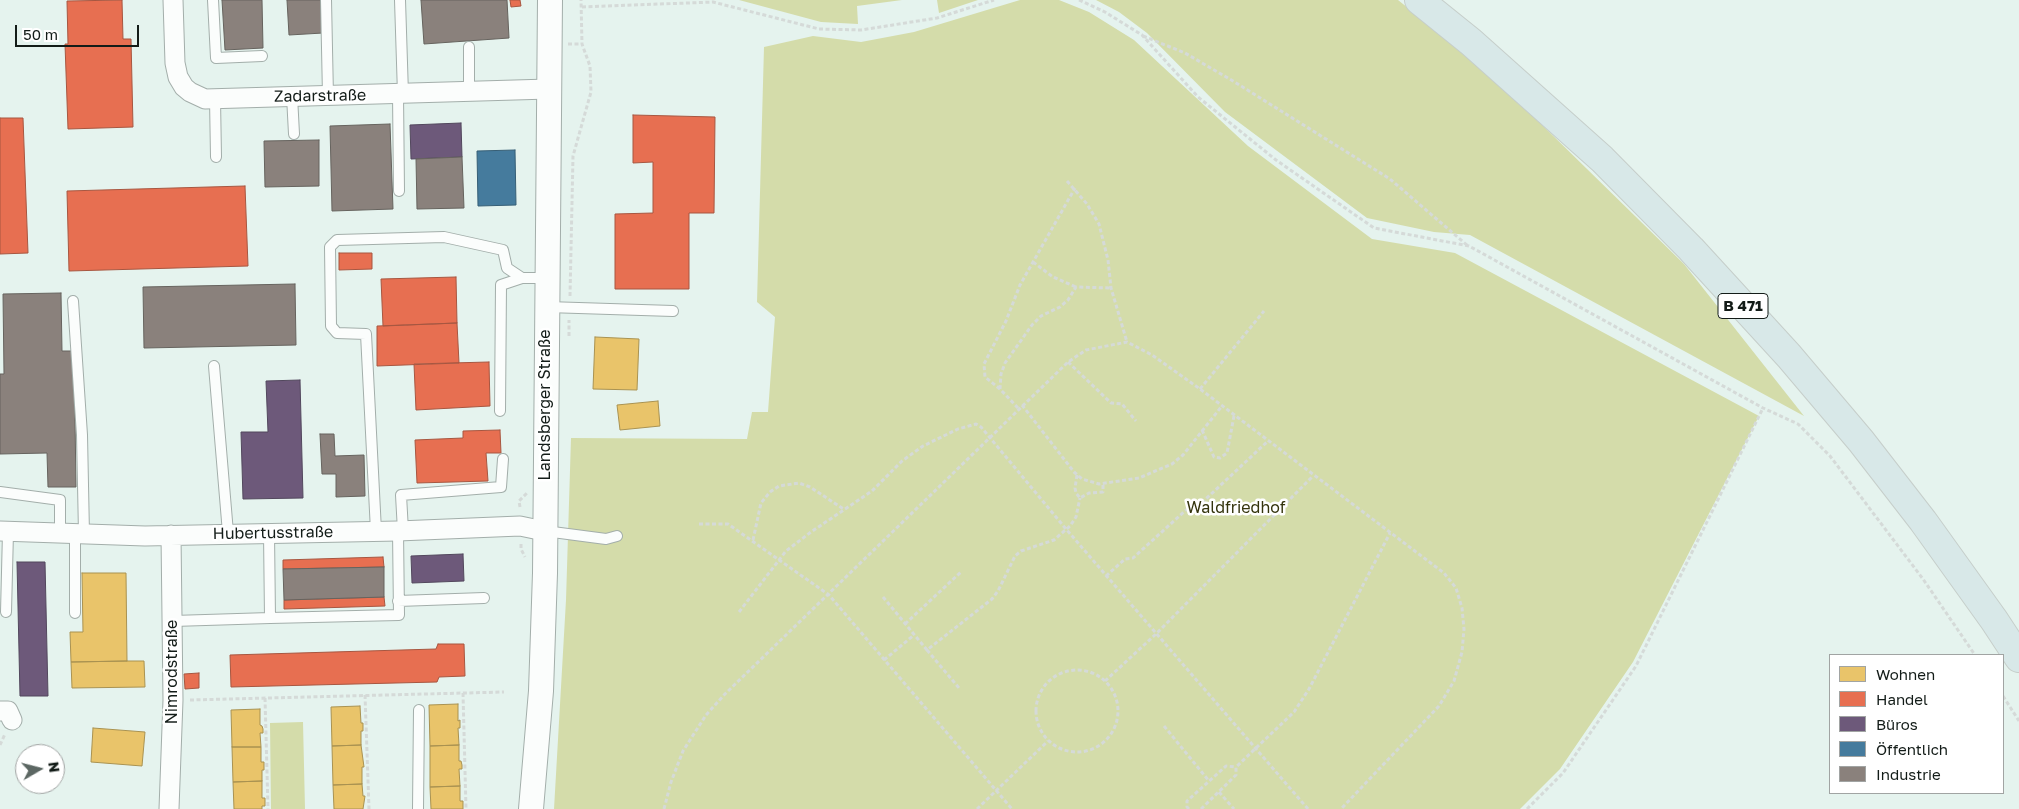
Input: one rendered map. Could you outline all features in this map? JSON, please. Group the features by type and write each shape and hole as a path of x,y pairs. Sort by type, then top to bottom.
{"highway":[{"name":"B 471","path":"1419,0 1471,42 1595,153 1691,249 1789,356 1861,441 1923,521 2019,658"}],"street":[{"name":"Zadarstraße","path":"173,0 175,63 178,77 184,87 190,92 206,99 549,89"},
{"name":"Landsberger Straße","path":"531,809 541,690 545,573 550,0"},
{"name":"Hubertusstraße","path":"4,532 171,536 400,531 520,526 544,531"},
{"name":"Nimrodstraße","path":"169,809 173,700 171,536"}],"lane":[{"path":"213,0 216,58 262,56"},
{"path":"326,0 328,96"},
{"path":"399,191 400,0"},
{"path":"469,47 469,92"},
{"path":"292,96 294,134"},
{"path":"215,99 216,157"},
{"path":"376,531 366,334 337,333 331,326 330,247 337,240 444,237 503,250 507,268 522,278"},
{"path":"500,412 501,285 522,278 547,278"},
{"path":"74,302 82,435 73,534 75,613"},
{"path":"546,306 673,311"},
{"path":"214,366 228,534"},
{"path":"173,621 398,615 401,495 501,487 503,459"},
{"path":"0,492 60,500 73,534"},
{"path":"544,531 606,539 617,536"},
{"path":"4,532 6,612"},
{"path":"269,533 270,618"},
{"path":"398,601 484,598"},
{"path":"418,710 418,809"}],"path":[{"path":"569,337 573,156 592,92 590,66 582,44 581,0"},
{"path":"582,7 713,2 819,29 861,30 938,18 994,0"},
{"path":"1079,0 1105,12 1142,35 1185,53 1390,179 1469,246 1763,408 1798,424 1830,456 1924,579 1974,654"},
{"path":"1142,35 1198,97 1276,160 1374,228 1469,246"},
{"path":"562,44 582,44"},
{"path":"1067,181 1087,204 1099,224 1108,260 1111,288 1127,342"},
{"path":"1075,188 1020,285 997,342 984,364 985,377 1020,407 1077,475 1091,483 1103,484 1139,478 1162,470 1183,455 1222,406"},
{"path":"1033,262 1053,276 1076,287 1111,288"},
{"path":"1000,389 1001,374 1005,363 1032,325 1041,316 1060,307 1068,300 1076,287"},
{"path":"1200,389 1264,311"},
{"path":"664,809 671,782 683,751 706,715 1068,362 1086,350 1127,342 1152,355 1200,389 1444,573 1456,588 1462,608 1464,629 1462,652 1454,681 1439,706 1341,809"},
{"path":"1068,362 1111,403 1122,404 1136,420"},
{"path":"1527,809 1563,772 1636,666 1763,408"},
{"path":"1202,430 1214,457 1220,458 1227,453 1234,416"},
{"path":"739,612 778,560 811,532 872,491 902,461 923,446 970,424 976,424 981,427 1106,576 1308,809"},
{"path":"1106,576 1125,559 1133,558 1186,510 1194,510 1268,441"},
{"path":"1077,475 1075,488 1076,494 1080,498"},
{"path":"1105,681 1156,634 1313,476"},
{"path":"753,540 756,517 761,503 770,492 779,486 799,483 810,487 845,510"},
{"path":"927,650 992,598 998,591 1015,556 1022,551 1054,540 1076,518 1080,498 1089,493 1102,492 1103,484"},
{"path":"519,501 520,507"},
{"path":"700,524 728,524 829,595 1012,809"},
{"path":"1189,809 1187,801 1226,766 1236,767 1294,712 1390,533"},
{"path":"521,544 521,549"},
{"path":"905,624 962,570"},
{"path":"883,597 959,688"},
{"path":"884,660 914,634"},
{"path":"1079,670 1093,673 1105,681 1113,691 1117,710 1114,729 1106,739 1096,747 1084,752 1071,752 1059,748 1048,741 1040,729 1036,716 1036,701 1042,688 1052,678 1065,671 1079,670"},
{"path":"181,700 504,692"},
{"path":"464,693 466,809"},
{"path":"365,695 368,809"},
{"path":"265,698 268,809"},
{"path":"2004,698 2019,721"},
{"path":"1164,726 1209,781"},
{"path":"977,809 1048,741"},
{"path":"1200,809 1236,776 1236,767"},
{"path":"1219,792 1234,809"}],"green space":[{"path":"739,0 902,0 857,6 858,24 821,22"},
{"path":"937,0 978,0 939,13"},
{"name":"Waldfriedhof","path":"1020,0 1059,0 1089,12 1134,40 1248,146 1372,239 1455,253 1759,416 1633,662 1560,769 1520,809 554,809 566,600 571,438 747,439 752,412 768,412 775,317 757,302 764,47 813,36 861,42 914,32"},
{"path":"1096,0 1398,0 1489,73 1684,264 1804,416 1470,235 1434,232 1367,218 1225,112 1147,33 1119,12"},
{"path":"303,722 305,809 271,809 270,723"}],"building: Wohnen":[{"path":"595,337 639,339 637,390 593,389"},
{"path":"658,401 660,426 620,430 617,405"},
{"path":"82,573 126,573 127,661 71,662 70,632 83,632"},
{"path":"144,661 145,687 72,688 71,662"},
{"path":"458,704 458,721 460,720 460,728 458,728 459,745 430,746 429,705"},
{"path":"360,706 361,723 363,723 361,745 332,746 331,707"},
{"path":"260,709 260,725 263,729 263,733 260,733 261,747 232,747 231,710"},
{"path":"93,728 145,732 142,766 91,762"},
{"path":"361,745 364,767 362,767 362,784 333,785 332,746"},
{"path":"459,745 459,761 461,761 462,765 462,769 459,769 460,786 430,787 430,746"},
{"path":"232,747 261,747 261,762 264,762 262,781 233,782"},
{"path":"262,781 262,798 265,798 265,806 262,806 262,809 234,809 233,782"},
{"path":"362,784 363,796 365,796 363,809 334,809 333,785"},
{"path":"460,786 460,801 463,801 463,809 431,809 430,787"}],"building: Handel":[{"path":"122,0 123,39 131,39 133,127 68,129 65,44 68,44 67,1"},
{"path":"510,0 520,0 521,6 511,7"},
{"path":"633,115 715,117 714,213 689,213 689,289 615,289 615,214 653,213 653,162 633,163"},
{"path":"0,118 23,118 28,253 0,254"},
{"path":"245,186 248,266 69,271 67,191"},
{"path":"339,253 372,253 372,269 339,270"},
{"path":"456,277 457,323 383,326 381,279"},
{"path":"457,323 459,363 377,366 377,326"},
{"path":"489,362 490,406 416,410 414,364"},
{"path":"500,430 501,453 486,453 488,481 417,483 415,440 463,438 463,431"},
{"path":"383,557 384,567 283,569 283,560"},
{"path":"384,597 385,606 284,609 284,600"},
{"path":"438,644 464,644 465,676 439,677 437,682 231,687 230,655 436,649"},
{"path":"199,673 199,688 185,689 184,674"}],"building: Büros":[{"path":"461,123 462,157 411,159 410,125"},
{"path":"300,380 303,498 243,499 241,432 268,432 266,381"},
{"path":"463,554 464,581 412,583 411,556"},
{"path":"17,562 45,562 48,696 20,696"}],"building: Öffentlich":[{"path":"515,150 516,205 478,206 477,151"}],"building: Industrie":[{"path":"222,0 262,0 263,48 225,50"},
{"path":"287,0 322,0 323,33 289,35"},
{"path":"421,0 507,0 509,38 424,44"},
{"path":"390,124 393,209 332,211 330,126"},
{"path":"319,140 319,186 265,187 264,141"},
{"path":"462,157 464,208 417,209 416,159"},
{"path":"295,284 296,345 144,348 143,287"},
{"path":"61,293 62,351 74,351 76,487 48,487 47,453 0,454 0,374 4,374 3,294"},
{"path":"320,434 334,434 335,456 364,455 365,496 336,497 336,474 322,474"},
{"path":"384,567 384,597 284,600 283,569"}]}
